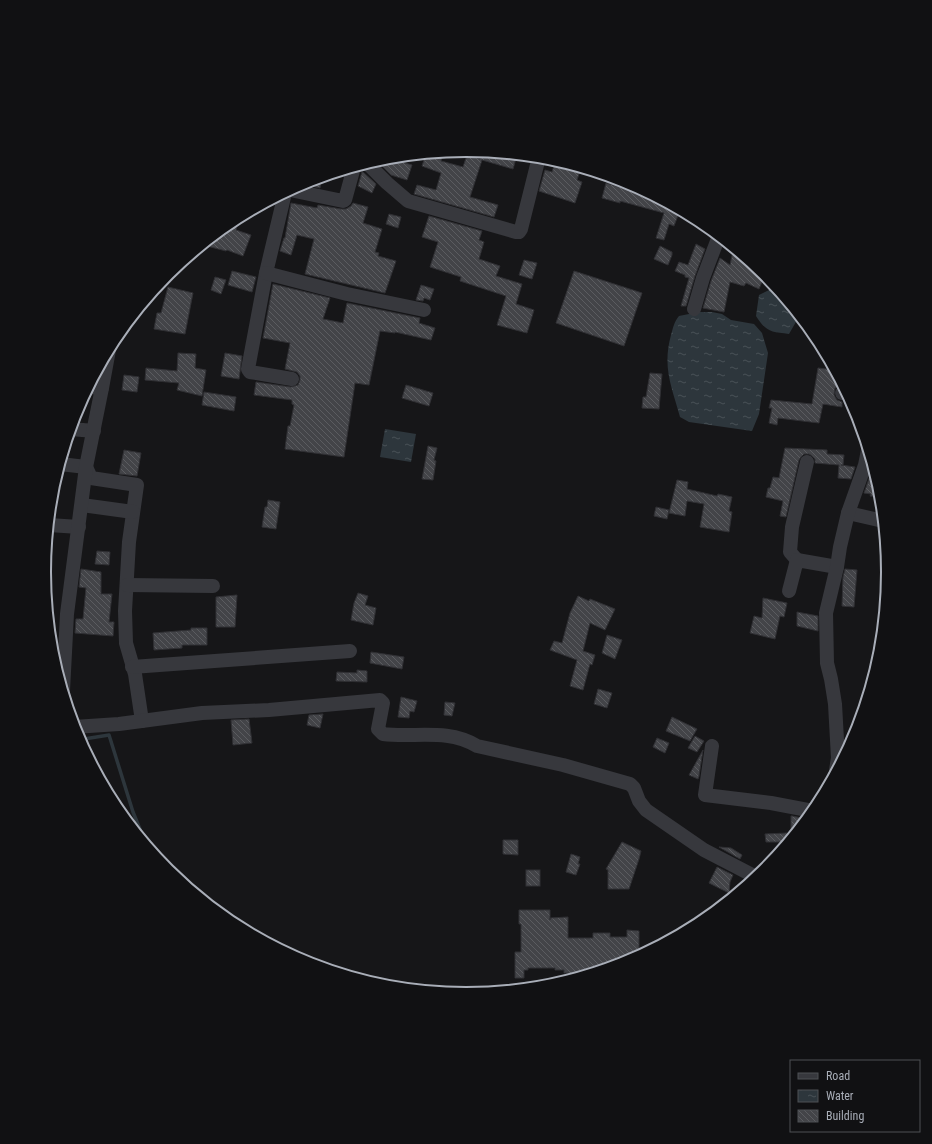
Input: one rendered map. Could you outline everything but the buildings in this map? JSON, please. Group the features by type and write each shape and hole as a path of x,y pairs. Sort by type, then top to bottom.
{"street":[{"path":"372,168 408,201 519,232 537,164"},
{"path":"300,192 343,201 346,200 353,173"},
{"path":"283,199 266,273 248,369 250,372 292,379"},
{"path":"694,309 712,252 718,242"},
{"path":"266,273 347,294 424,310"},
{"path":"64,674 67,614 86,467 94,431 96,388 99,378"},
{"path":"77,429 94,431"},
{"path":"838,756 835,704 827,663 826,613 848,513 866,461"},
{"path":"807,462 792,527 790,552 797,560 837,567"},
{"path":"65,465 86,467"},
{"path":"86,467 91,478 137,485 129,542 125,611 126,644 142,721"},
{"path":"82,505 133,512"},
{"path":"848,513 877,520"},
{"path":"54,525 79,527"},
{"path":"789,591 797,560"},
{"path":"127,585 213,586"},
{"path":"132,667 350,651"},
{"path":"81,727 119,724 202,713 269,710 380,700 383,703 378,729 383,734 445,735 456,737 477,746 564,765 630,784 634,788 639,801 646,810 704,850 750,874"},
{"path":"712,746 705,795 771,803 806,810"}],"water":[{"path":"770,290 795,319 796,321 789,334 778,333 766,328 756,316 759,295"},
{"path":"699,312 722,314 731,320 754,324 762,333 768,353 759,414 752,431 689,422 680,417 669,377 667,358 668,347 674,325 679,316"},
{"path":"385,429 416,434 411,462 380,457"}],"waterway":[{"path":"86,739 109,735 133,812 140,828"}]}
